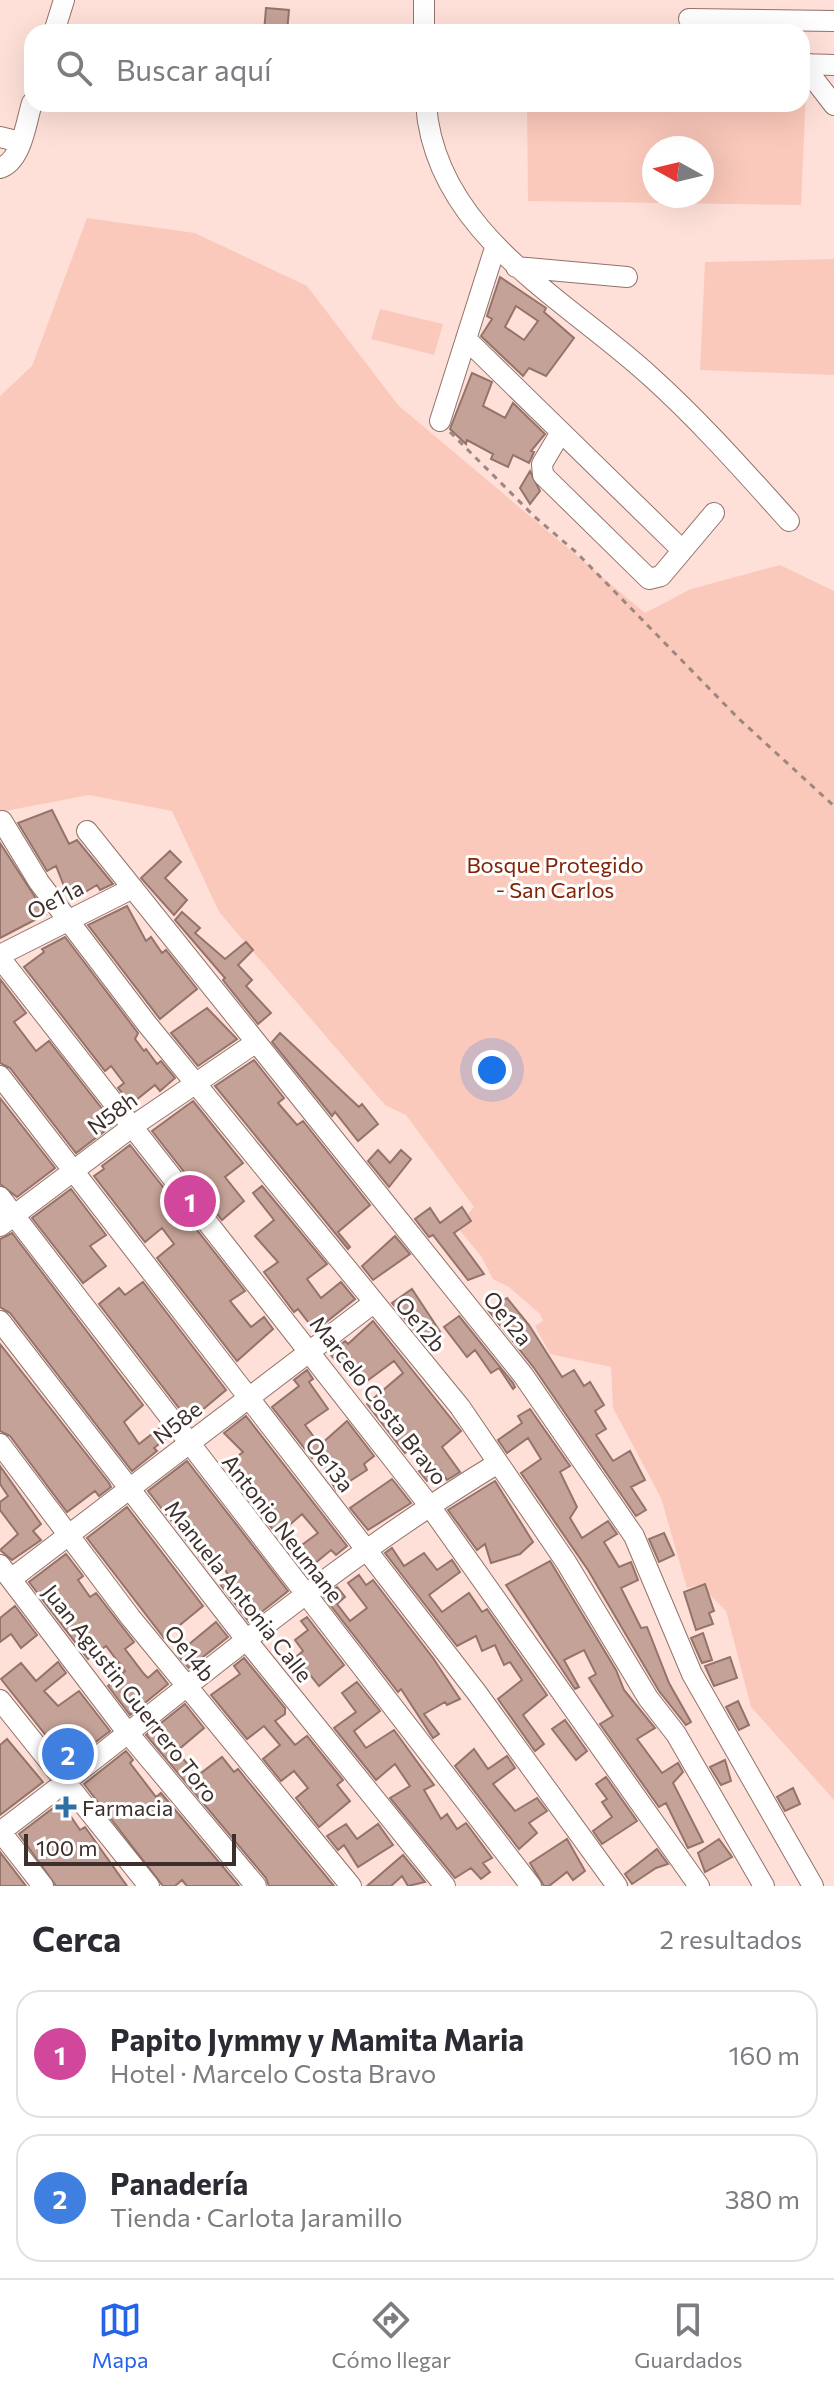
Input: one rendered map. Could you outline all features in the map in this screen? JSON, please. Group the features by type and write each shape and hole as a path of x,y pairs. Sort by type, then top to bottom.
{"street":[{"path":"56,24 64,0"},
{"path":"424,0 424,24"},
{"path":"689,19 786,17 834,21"},
{"path":"810,64 834,65"},
{"path":"810,74 834,106"},
{"path":"0,168 8,165 10,139 26,112"},
{"path":"426,112 438,162 458,198 495,248 623,351 668,392 789,521"},
{"path":"440,421 495,248"},
{"path":"516,267 627,277"},
{"path":"466,339 682,550"},
{"path":"561,432 542,464 543,475 649,579 656,580 714,513"},
{"name":"Oe12b","path":"2,821 66,919 372,1304 460,1407 566,1562 648,1698 676,1734 764,1886"},
{"name":"Oe12a","path":"87,831 523,1375 634,1536 692,1674 813,1886"},
{"name":"Oe11a","path":"0,957 66,919 133,888"},
{"name":"Marcelo Costa Bravo","path":"0,957 310,1349 429,1505 699,1886"},
{"name":"N58h","path":"7,1220 133,1126 255,1043"},
{"name":"Oe13a","path":"0,1076 477,1693 617,1886"},
{"name":"Antonio Neumane","path":"0,1197 7,1220 187,1444 531,1886"},
{"name":"N58e","path":"6,1572 68,1534 372,1304"},
{"name":"Manuela Antonia Calle","path":"0,1321 128,1490 445,1886"},
{"name":"Oe14b","path":"0,1444 186,1686 351,1886"},
{"path":"43,1886 0,1831 367,1550 429,1505 498,1463"},
{"name":"Juan Agustin Guerrero Toro","path":"6,1572 127,1732 256,1886"},
{"path":"0,1700 149,1886"}],"path":[{"path":"440,421 738,718 834,806"}],"green space":[{"path":"527,112 805,112 801,205 714,204 714,136 642,136 642,203 528,201"},
{"name":"Bosque Protegido - San Carlos","path":"87,218 195,233 307,286 398,405 645,613 691,589 780,565 834,591 834,1800 751,1707 726,1611 700,1585 687,1588 661,1498 613,1408 611,1367 550,1354 535,1326 543,1321 540,1314 509,1287 493,1279 481,1256 457,1227 474,1207 406,1115 385,1105 219,912 172,811 89,795 0,812 0,396 32,366"},
{"path":"834,259 834,375 700,370 705,262"},
{"path":"380,309 443,324 434,355 371,339"}],"building":[{"path":"266,8 289,10 288,24 265,24"},
{"path":"500,277 546,308 544,312 574,338 546,376 529,368 523,376 481,336 492,319 487,316","holes":["516,306 538,321 524,340 505,327"]},
{"path":"472,373 492,382 483,406 505,418 513,403 545,434 531,451 534,452 529,463 513,455 508,467 491,459 493,454 467,440 466,444 450,429"},
{"path":"530,471 540,491 530,504 520,488"},
{"path":"52,810 69,844 77,840 113,884 100,890 97,885 70,901 56,866 47,871 18,823"},
{"path":"0,843 46,914 0,938"},
{"path":"170,851 181,862 165,878 187,900 174,915 141,878"},
{"path":"127,906 146,941 151,937 162,953 166,950 197,989 160,1019 88,925"},
{"path":"182,912 200,928 195,933 225,959 246,942 253,950 238,965 252,980 246,986 271,1013 258,1024 223,980 225,978 175,920"},
{"path":"65,937 138,1033 135,1039 144,1051 146,1049 157,1064 161,1061 175,1078 160,1091 155,1085 131,1104 118,1088 124,1083 111,1066 105,1071 24,967 44,952 42,949"},
{"path":"0,979 26,1013 14,1022 36,1051 49,1041 114,1124 76,1153 10,1068 0,1063"},
{"path":"207,1008 237,1039 198,1066 171,1033"},
{"path":"280,1033 359,1107 362,1104 378,1124 358,1141 335,1112 332,1116 272,1042"},
{"path":"254,1060 284,1098 278,1103 297,1125 303,1121 370,1205 338,1232 350,1247 348,1249 215,1086"},
{"path":"0,1098 55,1168 17,1197 0,1184"},
{"path":"193,1101 243,1163 225,1177 244,1201 222,1220 152,1131"},
{"path":"130,1145 245,1291 230,1301 251,1327 264,1317 273,1329 237,1361 157,1258 174,1244 162,1228 145,1242 94,1176"},
{"path":"378,1150 390,1163 401,1150 411,1159 389,1187 368,1161"},
{"path":"262,1186 327,1264 307,1279 321,1298 341,1282 355,1299 315,1331 298,1309 294,1312 264,1272 278,1262 255,1236 274,1220 253,1193"},
{"path":"71,1189 106,1235 90,1246 106,1266 83,1283 32,1218"},
{"path":"462,1207 471,1221 454,1233 484,1274 468,1280 433,1235 429,1237 415,1219 430,1208 440,1223"},
{"path":"12,1233 143,1405 124,1422 139,1444 161,1427 168,1437 154,1448 157,1451 132,1471 10,1313 0,1307 0,1239"},
{"path":"395,1236 410,1254 373,1280 362,1266"},
{"path":"143,1282 226,1390 189,1421 99,1304 119,1288 125,1295"},
{"path":"412,1289 443,1336 428,1347 392,1303"},
{"path":"507,1298 529,1325 562,1377 574,1370 584,1386 590,1382 604,1405 595,1411 606,1429 596,1435 613,1461 630,1451 645,1480 631,1487 646,1510 636,1516 534,1368 488,1310"},
{"path":"459,1316 513,1383 513,1389 499,1368 491,1373 475,1350 467,1357 444,1327"},
{"path":"373,1321 461,1431 442,1447 460,1472 447,1480 441,1471 427,1481 419,1471 427,1464 412,1447 405,1453 367,1404 403,1373 394,1361 359,1387 329,1353 345,1341 348,1344"},
{"path":"0,1344 109,1483 111,1487 99,1496 95,1491 67,1512 10,1436 0,1431"},
{"path":"307,1370 313,1379 309,1382 328,1409 305,1425 320,1445 347,1421 374,1456 364,1464 367,1470 336,1490 316,1455 312,1458 272,1407 299,1386 294,1380"},
{"path":"530,1409 570,1466 560,1472 577,1507 570,1518 582,1538 608,1521 617,1534 604,1542 619,1567 631,1562 638,1580 621,1588 641,1628 647,1627 669,1683 691,1722 686,1725 659,1691 588,1570 521,1473 541,1459 528,1438 507,1453 498,1440 522,1423 518,1416"},
{"path":"246,1416 347,1546 336,1555 331,1550 313,1565 317,1570 309,1576 291,1553 318,1533 302,1514 286,1528 283,1524 274,1531 229,1473 235,1468 230,1462 243,1452 224,1433"},
{"path":"187,1461 288,1591 249,1622 220,1584 229,1576 217,1557 206,1566 199,1557 203,1554 189,1537 186,1540 148,1491"},
{"path":"0,1466 41,1524 33,1531 41,1540 12,1560 0,1550 18,1534 0,1510 0,1502 8,1496 0,1484"},
{"path":"392,1479 411,1503 368,1530 350,1508"},
{"path":"495,1481 533,1542 520,1554 491,1563 485,1544 477,1550 448,1510"},
{"path":"127,1507 203,1606 164,1638 87,1538"},
{"path":"664,1533 674,1555 659,1562 649,1539"},
{"path":"392,1548 404,1566 424,1553 437,1570 452,1560 460,1572 429,1595 442,1612 469,1593 482,1612 487,1609 547,1695 523,1715 544,1744 535,1751 498,1699 522,1680 510,1662 504,1665 495,1645 482,1651 476,1636 457,1646 385,1553"},
{"path":"66,1554 83,1576 78,1580 90,1597 96,1593 134,1642 125,1649 144,1674 148,1678 157,1670 168,1684 130,1715 108,1686 125,1671 106,1646 88,1659 29,1582"},
{"path":"550,1561 616,1670 624,1690 655,1728 637,1739 662,1773 678,1763 683,1772 673,1783 703,1842 688,1848 666,1803 659,1807 600,1724 613,1716 589,1678 596,1674 584,1650 564,1660 579,1687 575,1689 506,1585"},
{"path":"359,1575 366,1585 373,1580 433,1658 460,1699 447,1705 445,1702 424,1714 439,1734 433,1738 401,1689 398,1692 324,1597 337,1587 345,1597 337,1604 350,1621 367,1608 348,1583"},
{"path":"705,1584 714,1611 709,1613 713,1624 696,1630 684,1592"},
{"path":"15,1606 37,1635 21,1648 11,1634 0,1642 0,1618"},
{"path":"307,1617 344,1665 319,1686 296,1657 303,1651 295,1640 308,1630 301,1621"},
{"path":"216,1622 228,1637 189,1668 177,1654"},
{"path":"703,1633 712,1660 702,1663 691,1638"},
{"path":"730,1657 737,1678 714,1686 705,1666"},
{"path":"244,1658 285,1708 285,1714 275,1721 295,1745 307,1736 343,1780 337,1785 350,1801 319,1827 296,1798 308,1788 294,1771 281,1781 263,1759 280,1745 264,1726 247,1739 211,1695 240,1674 234,1666"},
{"path":"58,1662 66,1673 44,1691 58,1706 79,1691 110,1731 68,1763 1,1679 21,1663 36,1681"},
{"path":"357,1682 380,1711 354,1731 366,1748 394,1730 434,1785 424,1790 441,1819 447,1814 457,1829 466,1823 492,1858 483,1863 490,1872 481,1879 471,1868 455,1878 390,1798 410,1786 395,1764 376,1780 334,1728 356,1712 342,1693"},
{"path":"738,1701 749,1725 739,1730 726,1707"},
{"path":"185,1704 204,1728 177,1751 197,1776 222,1757 234,1772 238,1769 334,1886 269,1886 266,1878 146,1735"},
{"path":"565,1720 587,1751 576,1760 552,1729"},
{"path":"7,1739 43,1782 0,1815 0,1745"},
{"path":"474,1749 488,1769 507,1756 515,1768 493,1784 515,1811 537,1798 547,1811 529,1823 537,1833 519,1849 455,1766"},
{"path":"126,1751 133,1760 130,1763 156,1797 161,1793 239,1886 187,1886 182,1880 175,1886 163,1886 84,1784"},
{"path":"725,1760 731,1781 721,1785 710,1767"},
{"path":"606,1777 637,1821 602,1844 593,1831 612,1817 602,1802 607,1799 596,1784"},
{"path":"793,1788 800,1804 785,1811 777,1797"},
{"path":"61,1802 80,1830 85,1827 127,1886 56,1886 19,1834"},
{"path":"346,1824 357,1839 378,1824 393,1845 358,1867 344,1845 338,1850 327,1836"},
{"path":"567,1839 585,1871 573,1880 567,1872 549,1886 544,1886 530,1863"},
{"path":"719,1839 732,1857 705,1872 698,1853"},
{"path":"657,1849 668,1864 632,1884 625,1874"},
{"path":"0,1852 26,1886 0,1886"},
{"path":"403,1855 425,1882 408,1886 402,1876 391,1886 367,1886"}],"place":[{"name":"Papito Jymmy y Mamita Maria","path":"190,1201"},
{"name":"Panadería","path":"68,1754"},
{"name":"Farmacia","path":"66,1807"}]}
